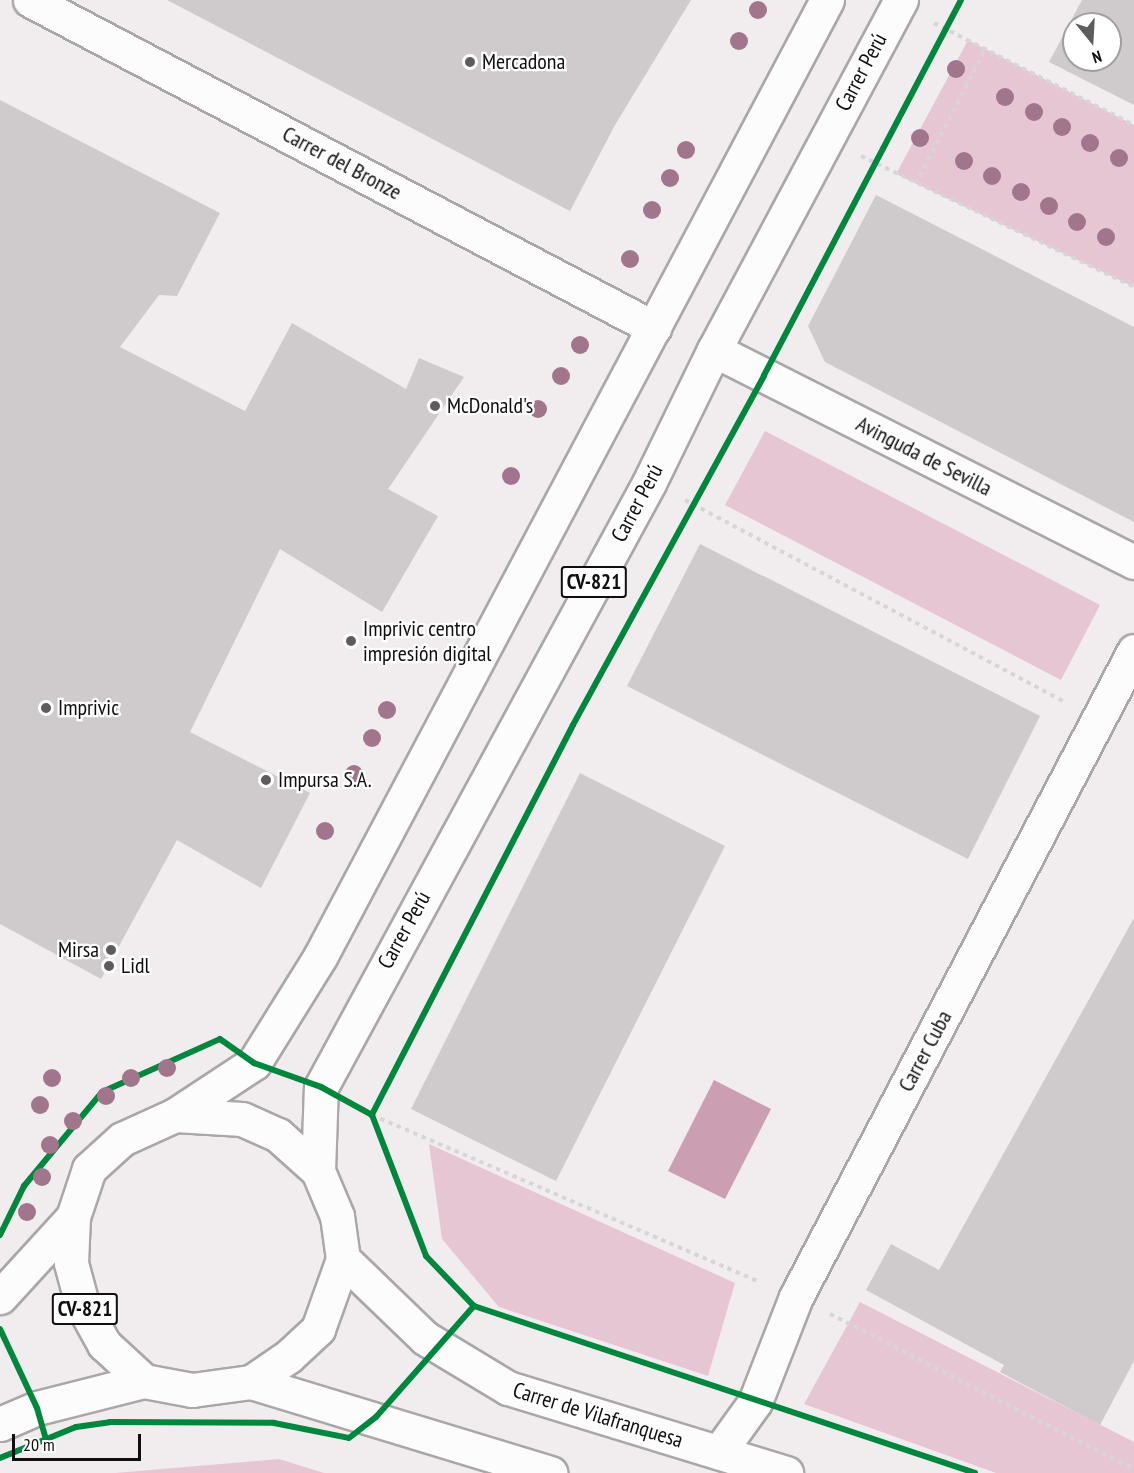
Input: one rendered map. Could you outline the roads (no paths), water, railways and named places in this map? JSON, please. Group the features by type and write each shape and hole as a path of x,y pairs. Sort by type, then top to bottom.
{"main road":[{"name":"Carrer del Bronze","path":"30,0 654,328"},
{"name":"CV-821","path":"144,1381 104,1344 82,1304 71,1263 73,1217 89,1169 122,1139 175,1115 254,1064 320,957 827,0"},
{"name":"Carrer Perú","path":"318,1171 321,1087 649,483 714,350 899,3"},
{"name":"Avinguda de Sevilla","path":"714,350 1134,562"},
{"name":"Carrer Cuba","path":"719,1452 756,1401 796,1297 1134,651"},
{"name":"CV-821","path":"175,1115 242,1119 278,1135 318,1171 337,1216 343,1259 318,1329 289,1356 251,1382"},
{"name":"CV-821","path":"0,1297 73,1217"},
{"name":"Carrer de Vilafranquesa","path":"343,1259 425,1338 508,1388 786,1473"},
{"name":"CV-821","path":"0,1424 37,1408 144,1381 192,1390 251,1382 551,1473"}],"place":[{"name":"Mercadona","path":"470,62"},
{"name":"McDonald's","path":"435,406"},
{"name":"Imprivic centro impresión digital","path":"351,641"},
{"name":"Imprivic","path":"46,708"},
{"name":"Impursa S.A.","path":"266,780"},
{"name":"Mirsa","path":"111,950"},
{"name":"Lidl","path":"109,966"}]}
